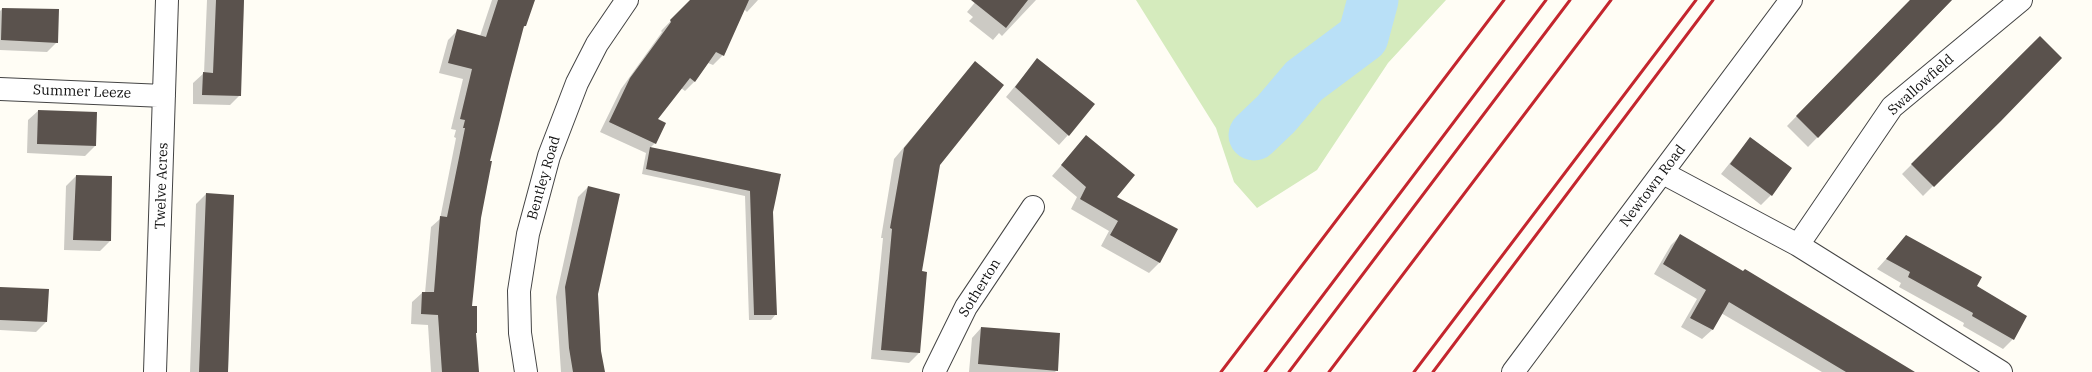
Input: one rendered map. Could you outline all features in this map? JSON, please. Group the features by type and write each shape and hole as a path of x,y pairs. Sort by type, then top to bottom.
{"street":[{"name":"Twelve Acres","path":"155,372 167,0"},
{"name":"Bentley Road","path":"526,372 520,333 519,291 528,234 549,156 574,90 597,44 627,0"},
{"name":"Newtown Road","path":"1513,372 1791,0"},
{"name":"Swallowfield","path":"1798,245 1892,107 2021,0"},
{"name":"Summer Leeze","path":"0,89 164,96"},
{"path":"1663,173 1798,245 2001,372"},
{"name":"Sotherton","path":"934,372 966,307 1033,207"}],"green space":[{"path":"1136,0 1446,0 1388,63 1317,170 1257,208 1234,182 1216,128"}],"building":[{"path":"216,0 244,0 241,96 202,95 203,72 213,73"},
{"path":"498,0 535,0 526,26 524,26 510,79 490,161 492,161 481,218 472,306 477,306 476,333 479,372 442,372 438,315 421,314 422,292 434,292 440,216 447,217 465,128 463,128 465,120 460,119 472,69 448,63 457,29 486,37"},
{"path":"690,0 749,0 724,56 716,52 695,82 690,78 658,119 666,123 656,144 609,122 630,78 671,22 670,20"},
{"path":"971,0 1028,0 1006,28"},
{"path":"1910,0 1952,0 1818,138 1796,116"},
{"path":"2,8 59,9 58,43 1,40"},
{"path":"2040,36 2062,58 1934,187 1911,164"},
{"path":"1037,58 1095,104 1069,136 1015,87"},
{"path":"975,61 1004,85 940,165 922,271 927,272 920,353 881,350 892,229 890,228 904,148"},
{"path":"38,110 97,112 96,146 37,144"},
{"path":"1086,135 1135,175 1117,197 1178,229 1160,263 1110,235 1118,221 1080,199 1086,187 1061,165"},
{"path":"1750,137 1792,168 1772,196 1730,164"},
{"path":"650,147 781,174 773,212 777,315 754,315 750,191 646,169"},
{"path":"76,175 112,176 111,241 73,240"},
{"path":"588,186 620,194 598,294 601,351 605,372 573,372 569,348 565,287"},
{"path":"206,193 234,195 228,372 199,372"},
{"path":"1680,234 1743,271 1745,269 1915,372 1846,372 1729,302 1713,330 1690,318 1706,290 1663,264"},
{"path":"1906,235 1982,277 1977,286 2027,316 2014,340 1972,316 1973,313 1908,277 1910,272 1886,259"},
{"path":"0,287 49,289 47,322 0,320"},
{"path":"981,327 1060,333 1058,371 978,364"}],"waterway":[{"path":"1254,135 1276,114 1304,81 1363,37 1373,0"}],"railway":[{"path":"1221,372 1504,0"},
{"path":"1265,372 1546,0"},
{"path":"1289,372 1570,0"},
{"path":"1329,372 1611,0"},
{"path":"1414,372 1696,0"},
{"path":"1433,372 1713,0"}]}
